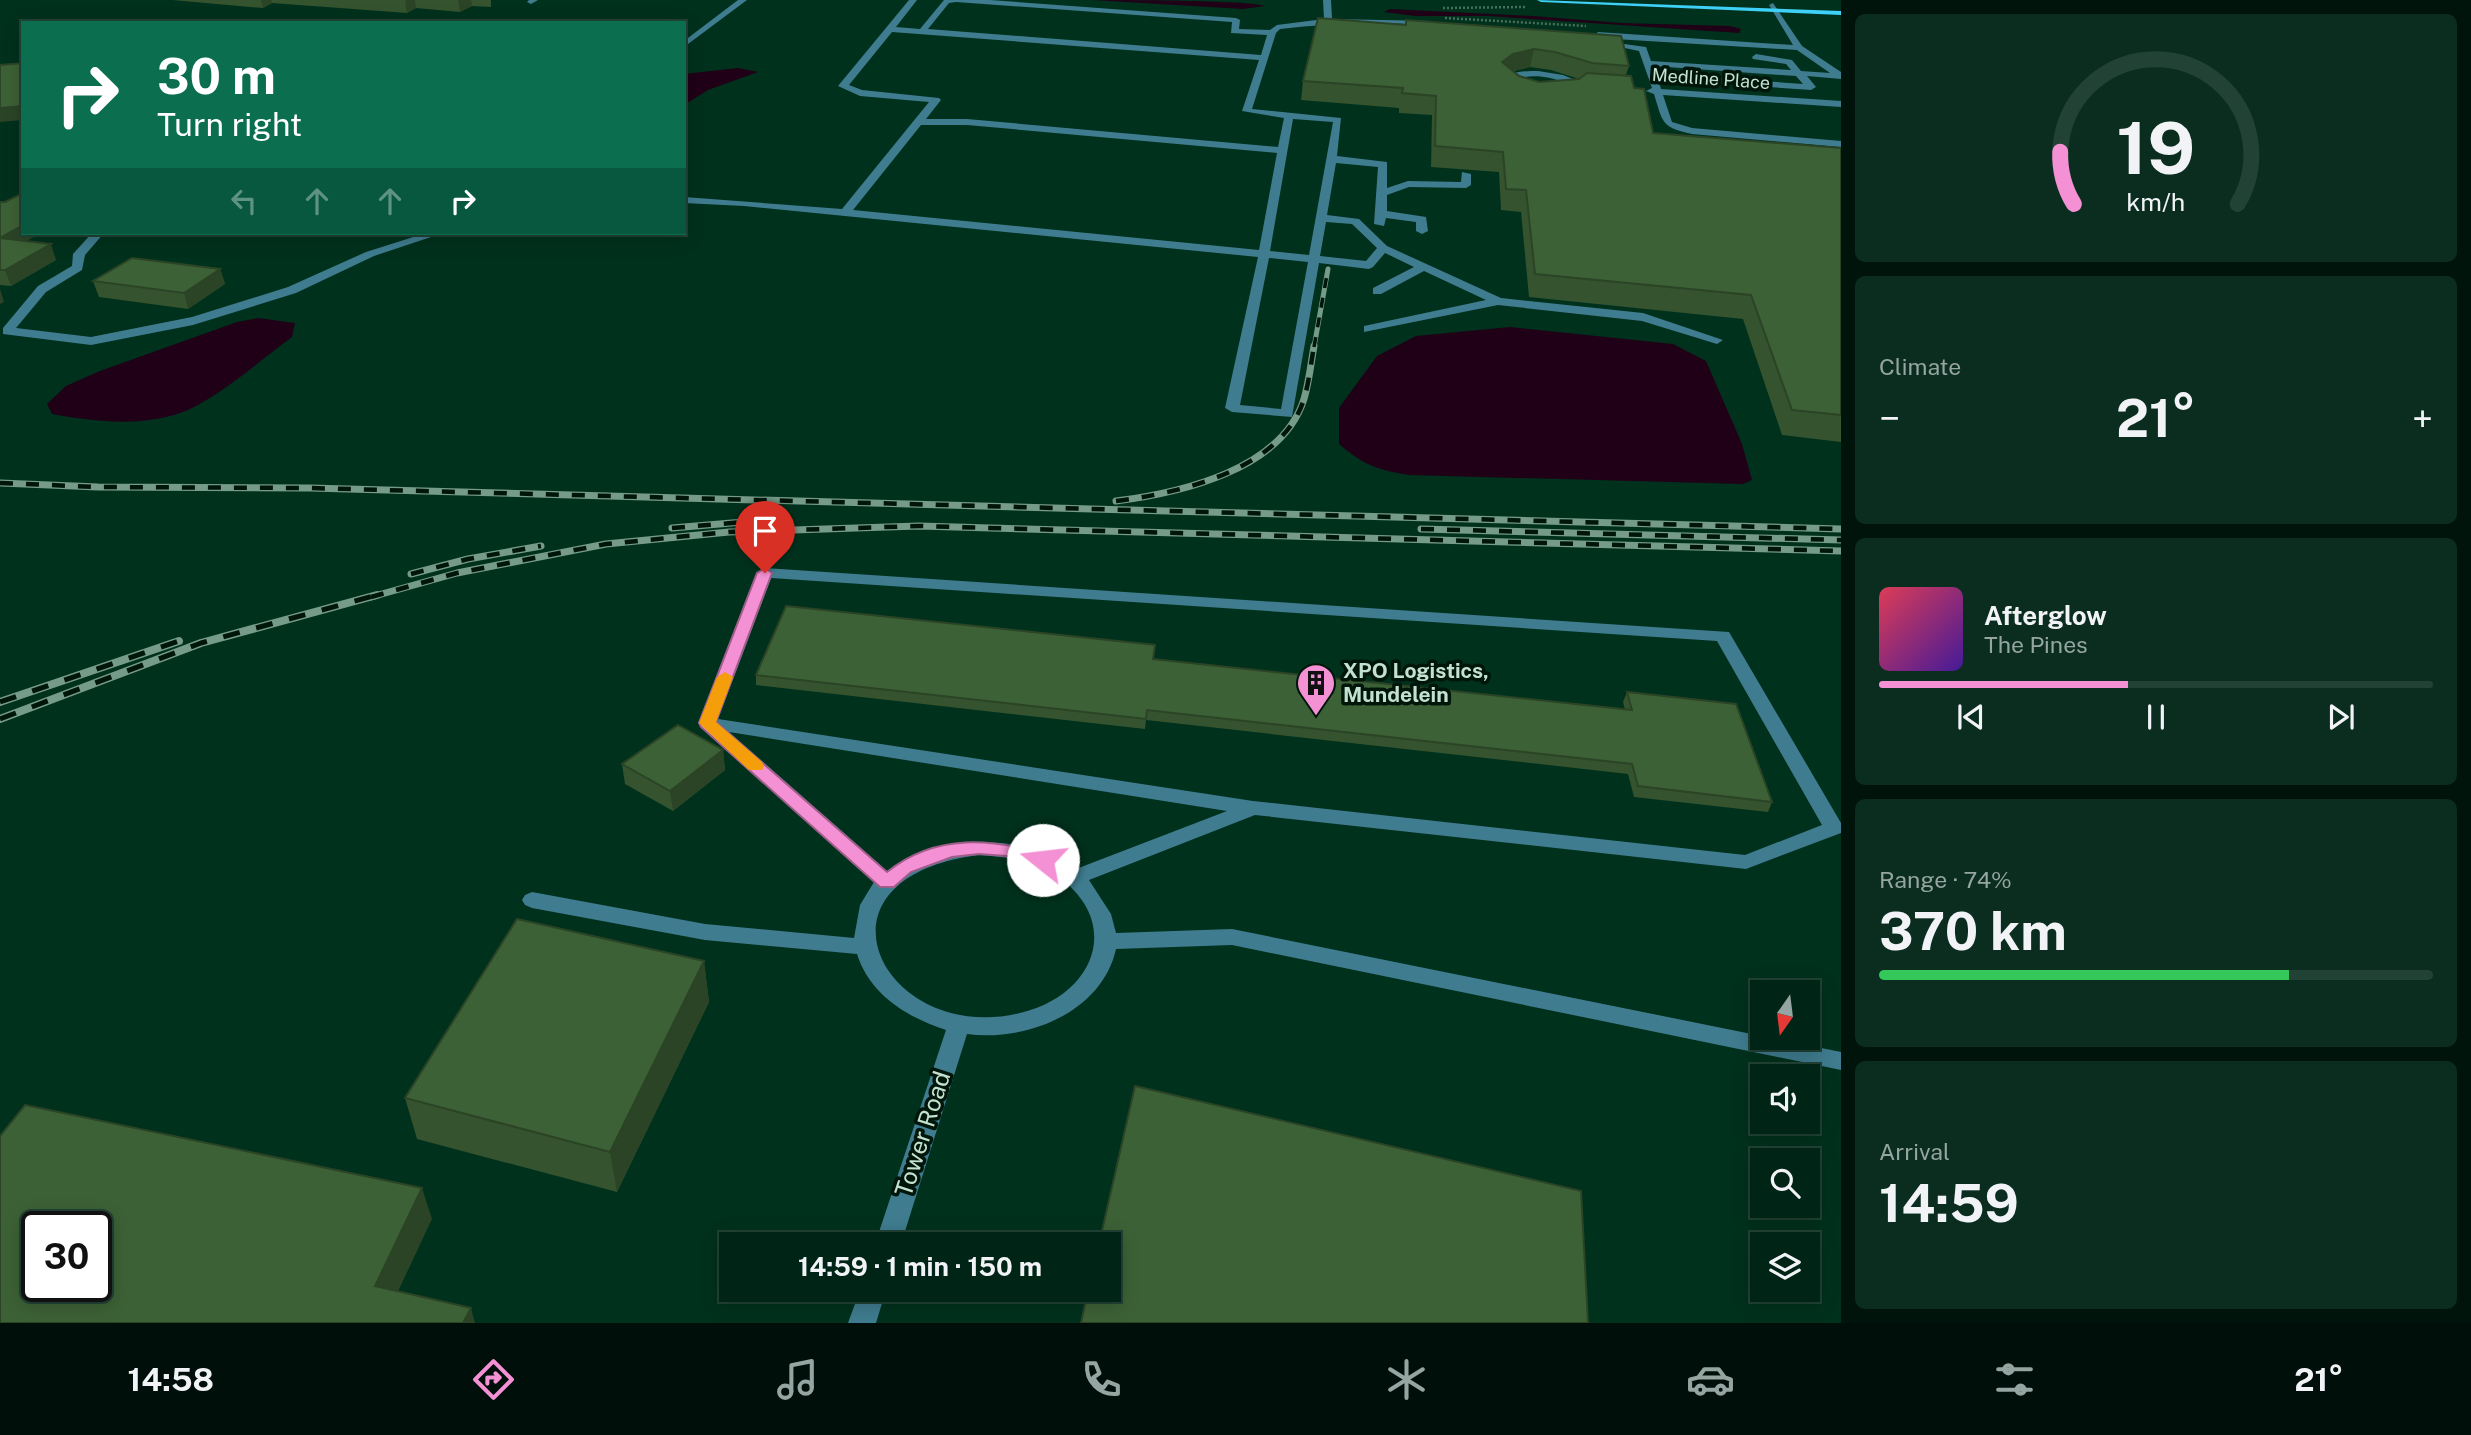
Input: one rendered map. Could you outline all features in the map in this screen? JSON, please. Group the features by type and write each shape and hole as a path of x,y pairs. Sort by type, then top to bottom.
{"main road":[{"path":"1541,0 1774,8 1841,7"},
{"path":"1669,0 1841,13"}],"street":[{"path":"686,43 743,0"},
{"path":"845,213 936,100 858,93 843,86 913,0"},
{"path":"922,32 947,1 957,0 1236,20 1234,31 1272,33"},
{"path":"1327,0 1328,20"},
{"path":"1759,0 1774,8 1799,48 1841,76"},
{"path":"1774,8 1785,0"},
{"path":"1328,20 1361,28 1428,33"},
{"path":"1289,116 1232,408 1287,414 1338,120 1247,111 1272,33 1277,27 1328,20 1442,20"},
{"path":"890,29 1264,58"},
{"path":"686,33 698,34"},
{"path":"1585,34 1799,48"},
{"path":"1589,45 1671,51"},
{"path":"1748,45 1755,56"},
{"path":"1643,48 1660,92 1668,123 1682,130 1841,144"},
{"path":"1654,76 1811,87 1789,62 1741,55"},
{"path":"1648,63 1841,76"},
{"path":"1521,92 1508,85 1508,78 1523,74 1546,75 1567,79 1576,90 1604,88"},
{"name":"Medline Place","path":"1643,91 1841,104"},
{"path":"918,122 967,122 1282,150"},
{"path":"1321,218 1380,224 1383,164 1331,159"},
{"path":"1382,193 1408,184 1466,185 1466,174"},
{"path":"686,200 845,213 1369,265 1383,248"},
{"path":"1381,214 1422,219 1422,231"},
{"path":"1355,221 1383,248 1498,302"},
{"path":"96,235 79,254 78,268 41,289 7,331 91,341 193,321 292,290 370,254 431,235"},
{"path":"1377,291 1423,267"},
{"path":"1368,329 1498,302 1643,317 1717,340"},
{"path":"765,573 1724,636 1834,828 1746,862 1253,808 707,723 765,573"},
{"path":"707,723 887,882"},
{"path":"1074,878 1253,808"},
{"path":"1006,849 1043,860 1074,878 1094,900 1105,925 1107,942 1102,963 1090,984 1066,1005 1034,1019 995,1026 958,1024 927,1013 903,1000 884,983 872,966 865,947 865,923 872,901 887,882 926,857 952,850 1006,849"},
{"path":"531,900 705,932 865,947"},
{"path":"1107,942 1232,937 1841,1061"},
{"name":"Tower Road","path":"892,1232 958,1024"},
{"path":"862,1323 869,1302"}],"path":[{"path":"1439,9 1504,6 1532,9"},
{"path":"1442,20 1487,19 1502,23 1517,20 1591,26 1587,20"},
{"path":"1502,23 1503,28"}],"shaded area":[{"path":"1093,0 1210,1 1265,6 1243,9"},
{"path":"1390,9 1621,23 1730,26 1741,29 1739,33 1489,16 1415,16 1384,12"},
{"path":"738,68 758,72 708,90 686,104 686,74"},
{"path":"258,318 295,323 292,337 230,385 190,409 157,419 122,422 52,414 47,404 66,386 100,371 237,322"},
{"path":"1510,327 1673,344 1706,361 1742,444 1752,480 1743,484 1409,475 1371,466 1339,444 1339,408 1377,356 1416,336"}],"building":[{"path":"1318,18 1406,25 1406,20 1621,36 1629,66 1592,63 1534,49 1513,54 1502,62 1519,76 1539,82 1579,79 1587,73 1631,76 1634,88 1644,89 1653,133 1841,148 1841,415 1792,410 1751,295 1535,274 1526,190 1506,189 1503,152 1435,146 1436,96 1402,93 1403,88 1303,81"},
{"path":"21,63 21,106 0,108 0,65"},
{"path":"21,194 21,226 0,238 0,202"},
{"path":"0,238 51,244 5,270 0,270"},
{"path":"132,258 220,269 184,293 93,281"},
{"name":"XPO Logistics, Mundelein","path":"786,606 1155,645 1153,659 1632,710 1627,692 1736,704 1772,802 1638,786 1632,764 1147,710 1146,719 756,675"},
{"path":"678,725 723,750 670,791 622,764"},
{"path":"517,919 704,961 610,1152 405,1098"},
{"path":"1135,1086 1581,1191 1588,1323 1081,1323 1085,1302 1121,1302 1121,1232 1102,1232"},
{"path":"25,1105 422,1188 375,1286 471,1308 463,1323 0,1323 0,1136"}],"railway":[{"path":"1314,347 1328,269"},
{"path":"1116,501 1169,492 1226,474 1274,444 1292,423 1304,399 1314,346"},
{"path":"0,483 98,487 310,488 1841,529"},
{"path":"672,528 780,519"},
{"path":"371,597 457,573 606,544 729,532 919,526 1841,551"},
{"path":"1421,529 1841,540"},
{"path":"411,574 468,559 541,546"},
{"path":"0,719 201,643 377,595"},
{"path":"0,702 179,641"}],"slow traffic":[{"path":"725,677 707,723 755,766"}],"place":[{"name":"XPO Logistics, Mundelein","path":"1316,717"}],"route":[{"path":"765,573 707,723 887,882 926,857 952,850 1006,849 1043,860"}]}
